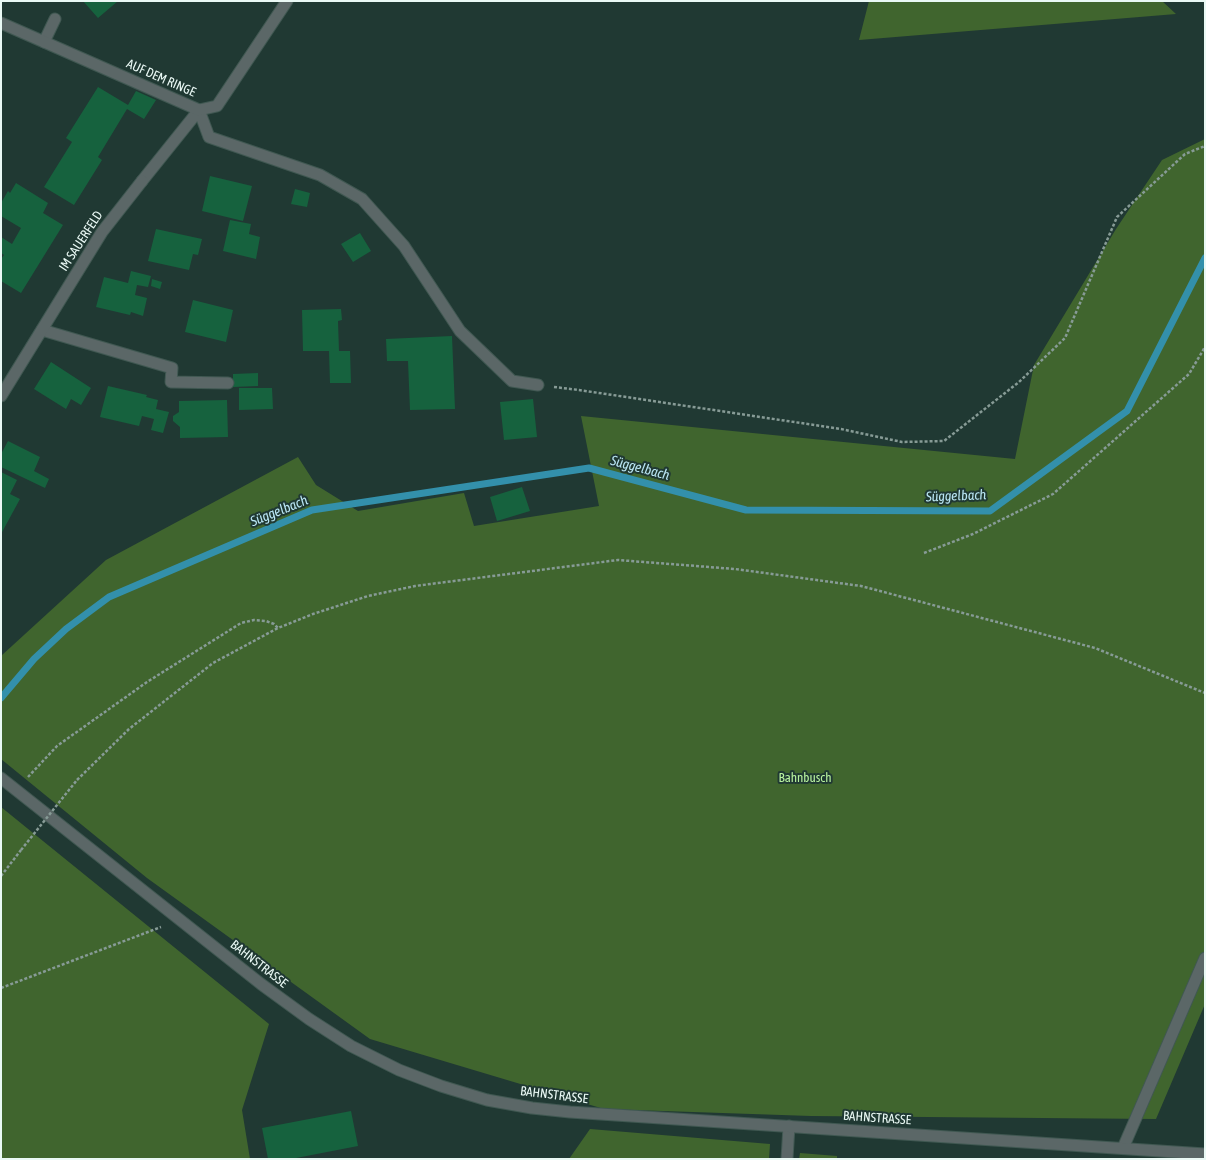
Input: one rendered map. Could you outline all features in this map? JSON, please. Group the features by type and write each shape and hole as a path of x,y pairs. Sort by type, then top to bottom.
{"street":[{"name":"AUF DEM RINGE","path":"1,23 199,110 217,106 286,1"},
{"path":"44,42 55,19"},
{"name":"IM SAUERFELD","path":"1,396 102,232 199,110"},
{"path":"199,110 209,137 320,175 362,199 404,246 460,331 512,380 538,385"},
{"path":"42,330 172,368 170,382 228,383"},
{"name":"BAHNSTRASSE","path":"1,778 261,984 327,1031 351,1046 399,1070 441,1086 487,1100 532,1108 570,1112 1205,1154"},
{"path":"1123,1148 1205,958"},
{"path":"786,1159 788,1126"}],"path":[{"path":"538,385 841,429 902,442 944,440 1019,382 1065,338 1117,217 1186,154 1205,146"},
{"path":"924,553 973,534 1053,494 1189,374 1205,347"},
{"path":"1,876 76,780 129,729 213,662 278,628 313,614 368,596 415,586 618,560 735,569 861,586 1095,648 1205,693"},
{"path":"17,790 56,746 147,682 241,622 254,620 266,621 274,624 278,628"},
{"path":"1,988 180,920"}],"green space":[{"path":"869,1 1162,1 1176,14 859,40"},
{"name":"Bahnbusch","path":"1205,139 1205,1004 1156,1119 811,1116 604,1109 370,1039 147,878 1,759 1,656 106,560 298,457 316,485 358,511 464,493 474,526 599,506 581,416 1015,459 1034,365 1116,229 1162,160"},
{"path":"1,807 269,1024 242,1110 250,1159 1,1159"},
{"path":"590,1129 770,1144 769,1159 569,1159"},
{"path":"800,1153 837,1156 837,1159 799,1159"}],"building":[{"path":"83,1 118,1 98,18"},
{"path":"98,87 128,105 136,91 156,100 144,119 127,109 98,157 102,160 74,205 44,187 72,142 66,138"},
{"path":"210,176 252,186 243,221 202,211"},
{"path":"16,183 48,203 43,213 63,225 21,293 1,281 1,259 4,255 1,253 1,237 12,244 21,228 1,216 1,203 8,191 10,193"},
{"path":"295,189 310,193 307,207 291,204"},
{"path":"230,220 251,224 249,234 260,237 256,259 223,251"},
{"path":"156,229 202,239 198,255 193,254 189,270 148,261"},
{"path":"360,233 371,251 353,262 341,244"},
{"path":"131,271 151,276 148,287 137,285 135,295 147,298 143,316 131,312 130,315 96,307 104,277 128,283"},
{"path":"152,279 162,282 160,289 151,286"},
{"path":"193,300 233,310 226,342 185,332"},
{"path":"341,309 342,320 338,321 339,351 350,351 351,383 330,383 329,351 303,351 302,310"},
{"path":"452,336 455,409 410,410 408,361 387,361 386,339"},
{"path":"51,362 91,388 81,405 71,399 66,409 34,389"},
{"path":"258,373 258,386 233,387 233,374"},
{"path":"108,386 147,395 146,397 158,400 156,409 169,412 163,433 151,430 154,419 142,416 139,426 100,417"},
{"path":"239,388 272,388 273,409 239,410"},
{"path":"533,399 537,437 504,440 500,402"},
{"path":"227,400 228,437 180,438 180,427 173,421 173,416 179,412 179,401"},
{"path":"8,441 40,457 34,471 49,479 45,488 1,467 1,454"},
{"path":"1,472 17,480 10,494 20,499 1,534"},
{"path":"522,487 530,511 497,521 490,497"},
{"path":"351,1111 358,1146 291,1159 268,1159 262,1128"}],"waterway":[{"name":"Süggelbach","path":"1,698 34,659 66,629 109,597 312,510 589,468 746,510 990,511 1127,411 1205,258"}]}
